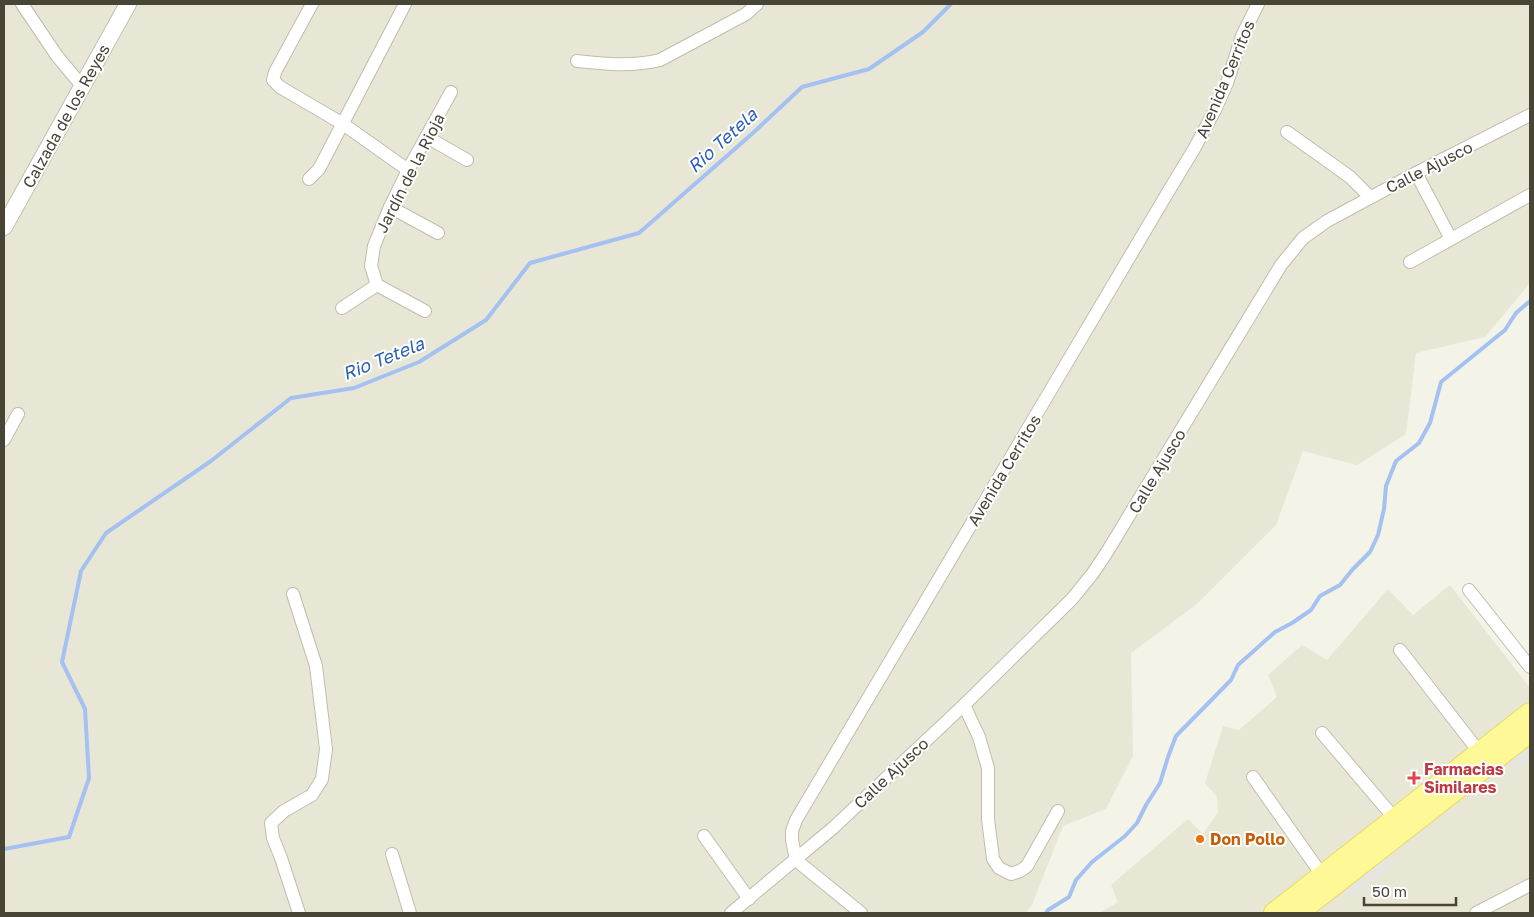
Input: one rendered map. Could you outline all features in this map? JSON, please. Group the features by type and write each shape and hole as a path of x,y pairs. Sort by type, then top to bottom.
{"main road":[{"path":"1274,913 1530,713"},
{"path":"1298,913 1530,732"}],"street":[{"path":"22,4 57,56 82,86"},
{"name":"Calzada de los Reyes","path":"4,227 128,4"},
{"path":"312,4 275,72 273,80 343,124 408,170"},
{"path":"309,179 319,169 405,4"},
{"path":"576,61 646,64 660,60 746,14 756,4"},
{"name":"Avenida Cerritos","path":"796,860 792,830 796,820 1194,150 1219,101 1242,36 1258,4"},
{"name":"Jardín de la Rioja","path":"377,285 371,266 374,246 408,170 451,92"},
{"name":"Calle Ajusco","path":"731,913 833,828 964,705 1072,599 1093,573 1112,544 1281,265 1303,238 1326,221 1416,172 1530,115"},
{"path":"1287,132 1350,177 1370,197"},
{"path":"427,137 467,160"},
{"path":"1416,172 1451,239"},
{"path":"1410,262 1530,195"},
{"path":"390,207 438,233"},
{"path":"342,308 377,285 425,311"},
{"path":"4,440 18,414"},
{"path":"1469,590 1530,667"},
{"path":"293,594 316,666 326,749 322,780 312,795 284,811 272,823 273,838 299,913"},
{"path":"1400,650 1480,753"},
{"path":"964,705 979,737 988,768 988,819 991,850 993,859 999,868 1011,874 1027,866 1058,811"},
{"path":"1322,733 1395,819"},
{"path":"1253,777 1322,876"},
{"path":"704,836 749,899"},
{"path":"392,854 410,913"},
{"path":"796,860 861,913"},
{"path":"1476,913 1530,885"}],"shaded area":[{"path":"4,4 1530,4 1530,283 1485,337 1416,353 1406,434 1357,465 1303,451 1276,525 1198,603 1131,653 1133,756 1106,809 1063,826 1032,905 1026,913 4,913"},
{"path":"1450,585 1530,688 1530,913 1099,913 1118,902 1111,885 1188,819 1203,834 1218,812 1217,797 1205,783 1223,726 1239,730 1277,697 1268,675 1302,645 1327,660 1388,589 1413,615"},
{"path":"1530,740 1530,766 1527,761 1512,771 1505,760"},
{"path":"1389,855 1395,863 1353,898 1346,889"}],"waterway":[{"name":"Rio Tetela","path":"4,849 69,837 89,778 85,709 62,662 81,571 106,533 211,461 291,398 354,388 419,362 486,320 530,263 639,233 753,133 802,87 869,69 923,32 951,4"},
{"path":"1046,913 1069,897 1076,880 1092,862 1125,836 1137,823 1160,783 1176,736 1231,680 1238,665 1275,632 1311,610 1320,596 1340,585 1370,552 1378,535 1384,509 1386,486 1396,461 1419,443 1430,423 1441,382 1505,330 1516,313 1530,301"}],"place":[{"name":"Farmacias Similares","path":"1414,778"},
{"name":"Don Pollo","path":"1200,839"}]}
